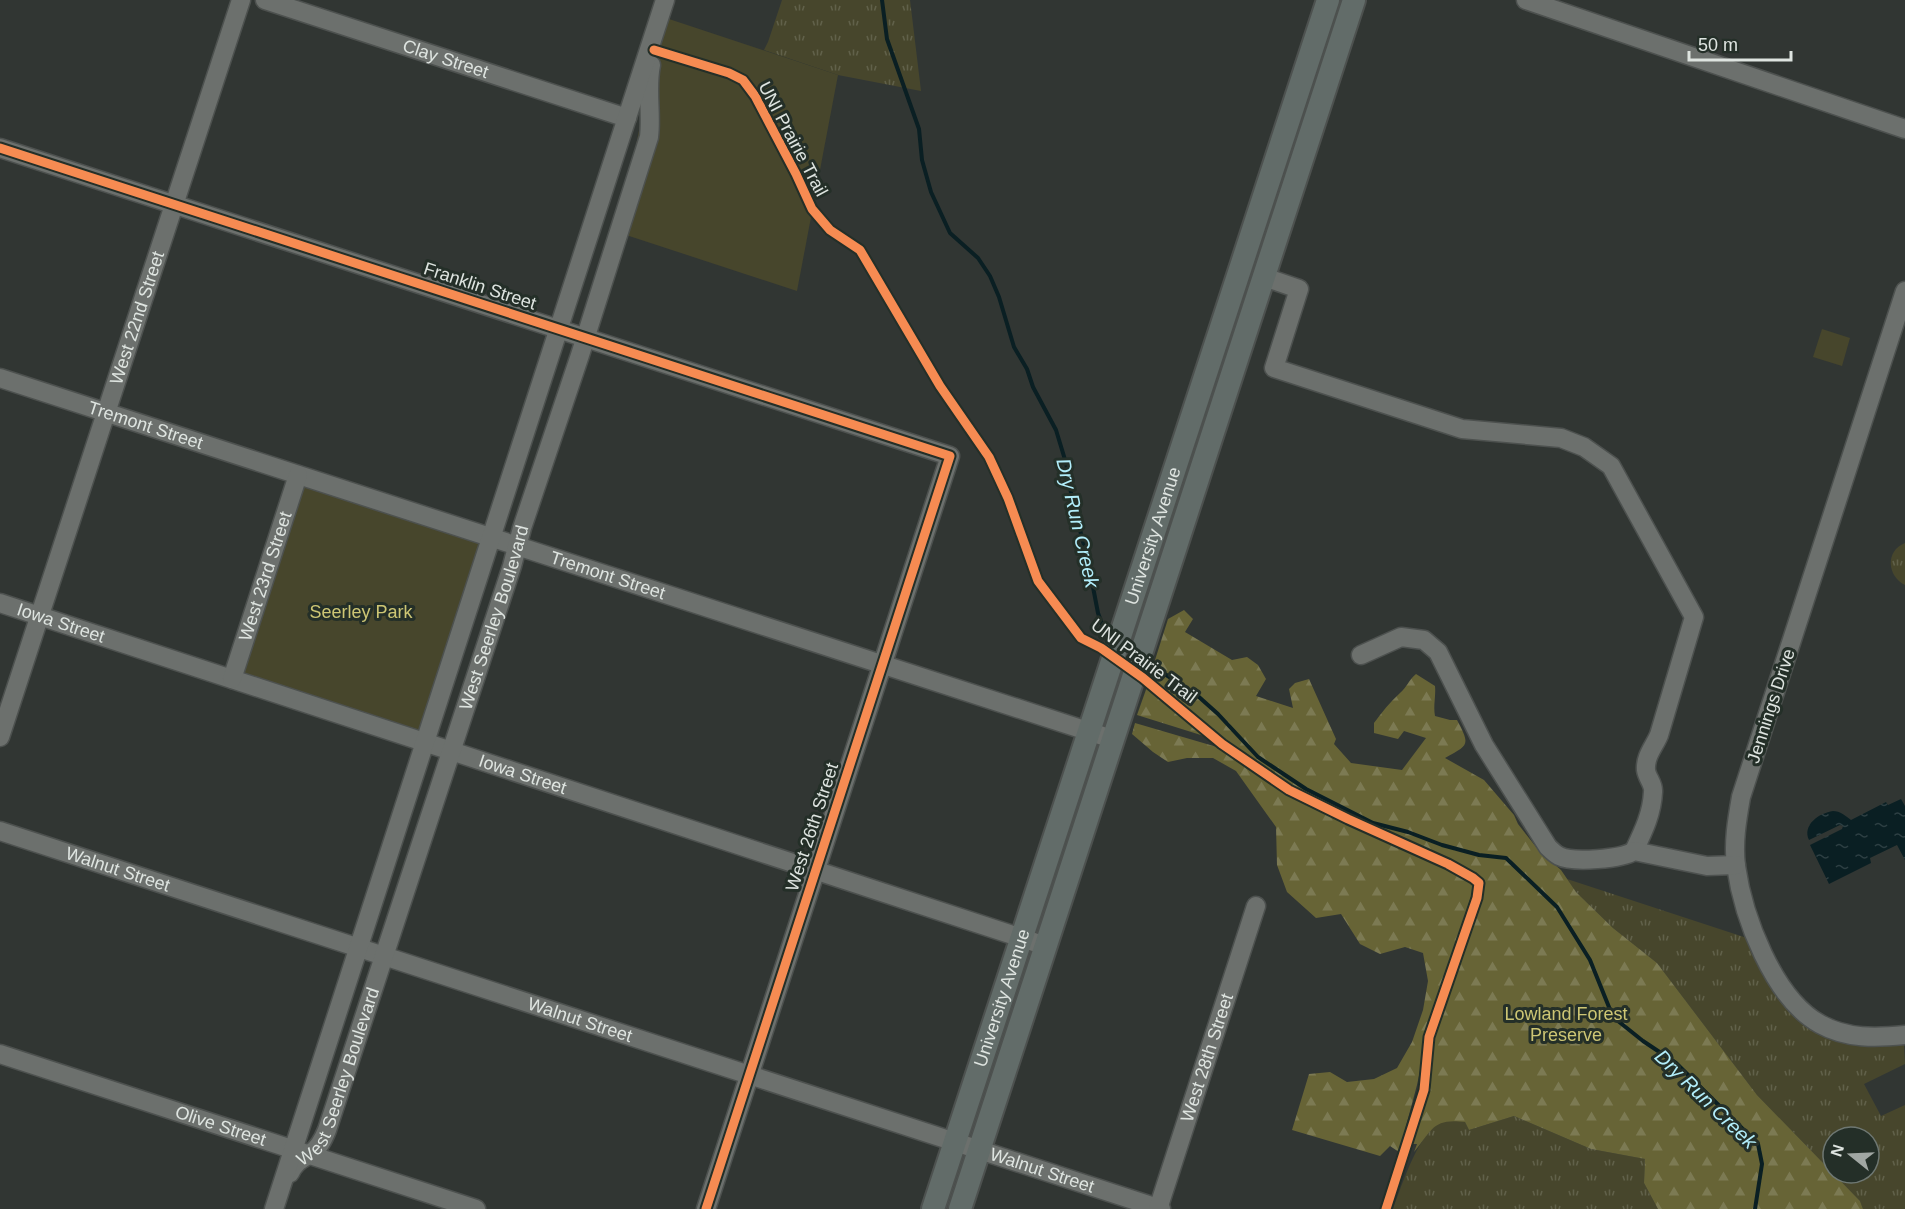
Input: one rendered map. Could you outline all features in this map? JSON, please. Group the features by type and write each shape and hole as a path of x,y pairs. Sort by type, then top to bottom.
{"main road":[{"name":"University Avenue","path":"933,1209 1328,0"},
{"name":"University Avenue","path":"960,1209 1354,0"}],"street":[{"name":"West 22nd Street","path":"0,737 241,0"},
{"name":"Clay Street","path":"265,0 627,118"},
{"path":"1526,0 1905,129"},
{"name":"West Seerley Boulevard","path":"275,1205 301,1152 359,948 663,8"},
{"name":"West Seerley Boulevard","path":"301,1152 320,1145 327,1130 586,338 649,137 651,121 649,77 663,8"},
{"name":"Franklin Street","path":"0,148 950,456"},
{"path":"1264,277 1299,289 1274,368 1462,429 1561,438 1584,447 1611,466 1694,617 1659,735 1648,755 1646,771 1654,789 1648,819 1634,851 1628,855 1572,859 1559,856 1548,847 1484,745 1438,652 1424,640 1401,637 1361,655"},
{"name":"Jennings Drive","path":"1905,291 1741,797 1736,828 1736,865 1745,905 1759,942 1778,980 1800,1010 1819,1023 1845,1033 1871,1038 1905,1035"},
{"name":"Tremont Street","path":"0,378 1112,739"},
{"name":"West 26th Street","path":"706,1209 950,456"},
{"name":"West 23rd Street","path":"232,679 298,475"},
{"name":"Iowa Street","path":"0,603 1046,946"},
{"name":"Walnut Street","path":"0,831 1159,1209"},
{"path":"1634,851 1707,866 1736,865"},
{"name":"West 28th Street","path":"1159,1209 1256,906"},
{"name":"Olive Street","path":"0,1054 476,1209"}],"green space":[{"path":"782,0 910,0 921,91 838,75 764,50"},
{"path":"660,16 838,75 797,291 620,233"},
{"path":"1822,329 1850,338 1842,366 1813,357"},
{"name":"Seerley Park","path":"298,475 491,537 425,742 232,679"},
{"path":"1905,543 1905,585 1899,581 1892,570 1891,557"},
{"name":"Lowland Forest Preserve","path":"1184,610 1193,619 1185,632 1232,660 1247,657 1258,665 1266,679 1256,696 1293,708 1289,689 1295,683 1309,679 1336,739 1334,744 1351,763 1402,770 1426,738 1404,731 1398,739 1374,733 1374,723 1416,674 1435,686 1435,716 1457,720 1465,740 1463,747 1445,758 1484,780 1514,815 1518,824 1540,852 1561,870 1576,892 1613,928 1657,963 1757,1095 1821,1161 1821,1185 1844,1185 1860,1201 1863,1209 1658,1209 1644,1183 1645,1159 1591,1149 1514,1116 1469,1130 1465,1122 1454,1121 1440,1124 1430,1131 1414,1152 1417,1144 1411,1144 1428,1097 1434,1038 1482,889 1479,877 1290,787 1251,762 1149,679 1168,619"},
{"path":"1148,684 1204,736 1137,715"},
{"path":"1135,723 1217,747 1287,792 1445,867 1468,879 1474,887 1429,1028 1399,1152 1390,1146 1380,1156 1292,1130 1309,1074 1330,1072 1347,1082 1374,1079 1397,1068 1412,1042 1423,1010 1428,981 1423,953 1405,947 1380,954 1360,944 1341,914 1316,918 1287,892 1277,865 1276,827 1236,771 1213,758 1187,758 1168,762 1132,734"},
{"path":"1567,879 1750,939 1796,1013 1904,1043 1905,1064 1864,1084 1881,1116 1905,1105 1905,1209 1863,1209 1860,1201 1844,1185 1881,1185 1881,1125 1821,1125 1821,1161 1757,1095 1657,963 1613,928 1576,892"},
{"path":"1514,1116 1591,1149 1645,1159 1644,1183 1658,1209 1393,1209 1420,1144 1437,1124 1447,1120 1465,1122 1469,1130"}],"water":[{"path":"1901,799 1905,806 1905,860 1897,845 1870,858 1871,863 1829,884 1810,845 1842,829 1843,826 1840,825 1809,840 1808,829 1813,821 1822,814 1833,811 1851,820 1886,802 1888,805"}],"waterway":[{"name":"Dry Run Creek","path":"882,0 887,39 919,129 922,160 931,192 950,233 978,258 990,276 999,297 1014,347 1056,430 1066,463 1098,613 1103,627 1113,636"},
{"name":"Dry Run Creek","path":"1147,662 1199,697 1258,757 1306,789 1373,823 1479,855 1506,858 1557,907 1590,960 1613,1017 1676,1063 1758,1144 1762,1164 1755,1209"}],"cycle path":[{"name":"UNI Prairie Trail","path":"654,50 729,73 743,80 755,96 812,209 830,230 860,250 940,386 989,457 1008,498 1038,581 1081,638 1101,648 1143,678 1222,744 1289,790 1448,864 1479,883 1477,898 1429,1037 1424,1090 1386,1209"},
{"path":"0,148 950,456 706,1209"}]}
